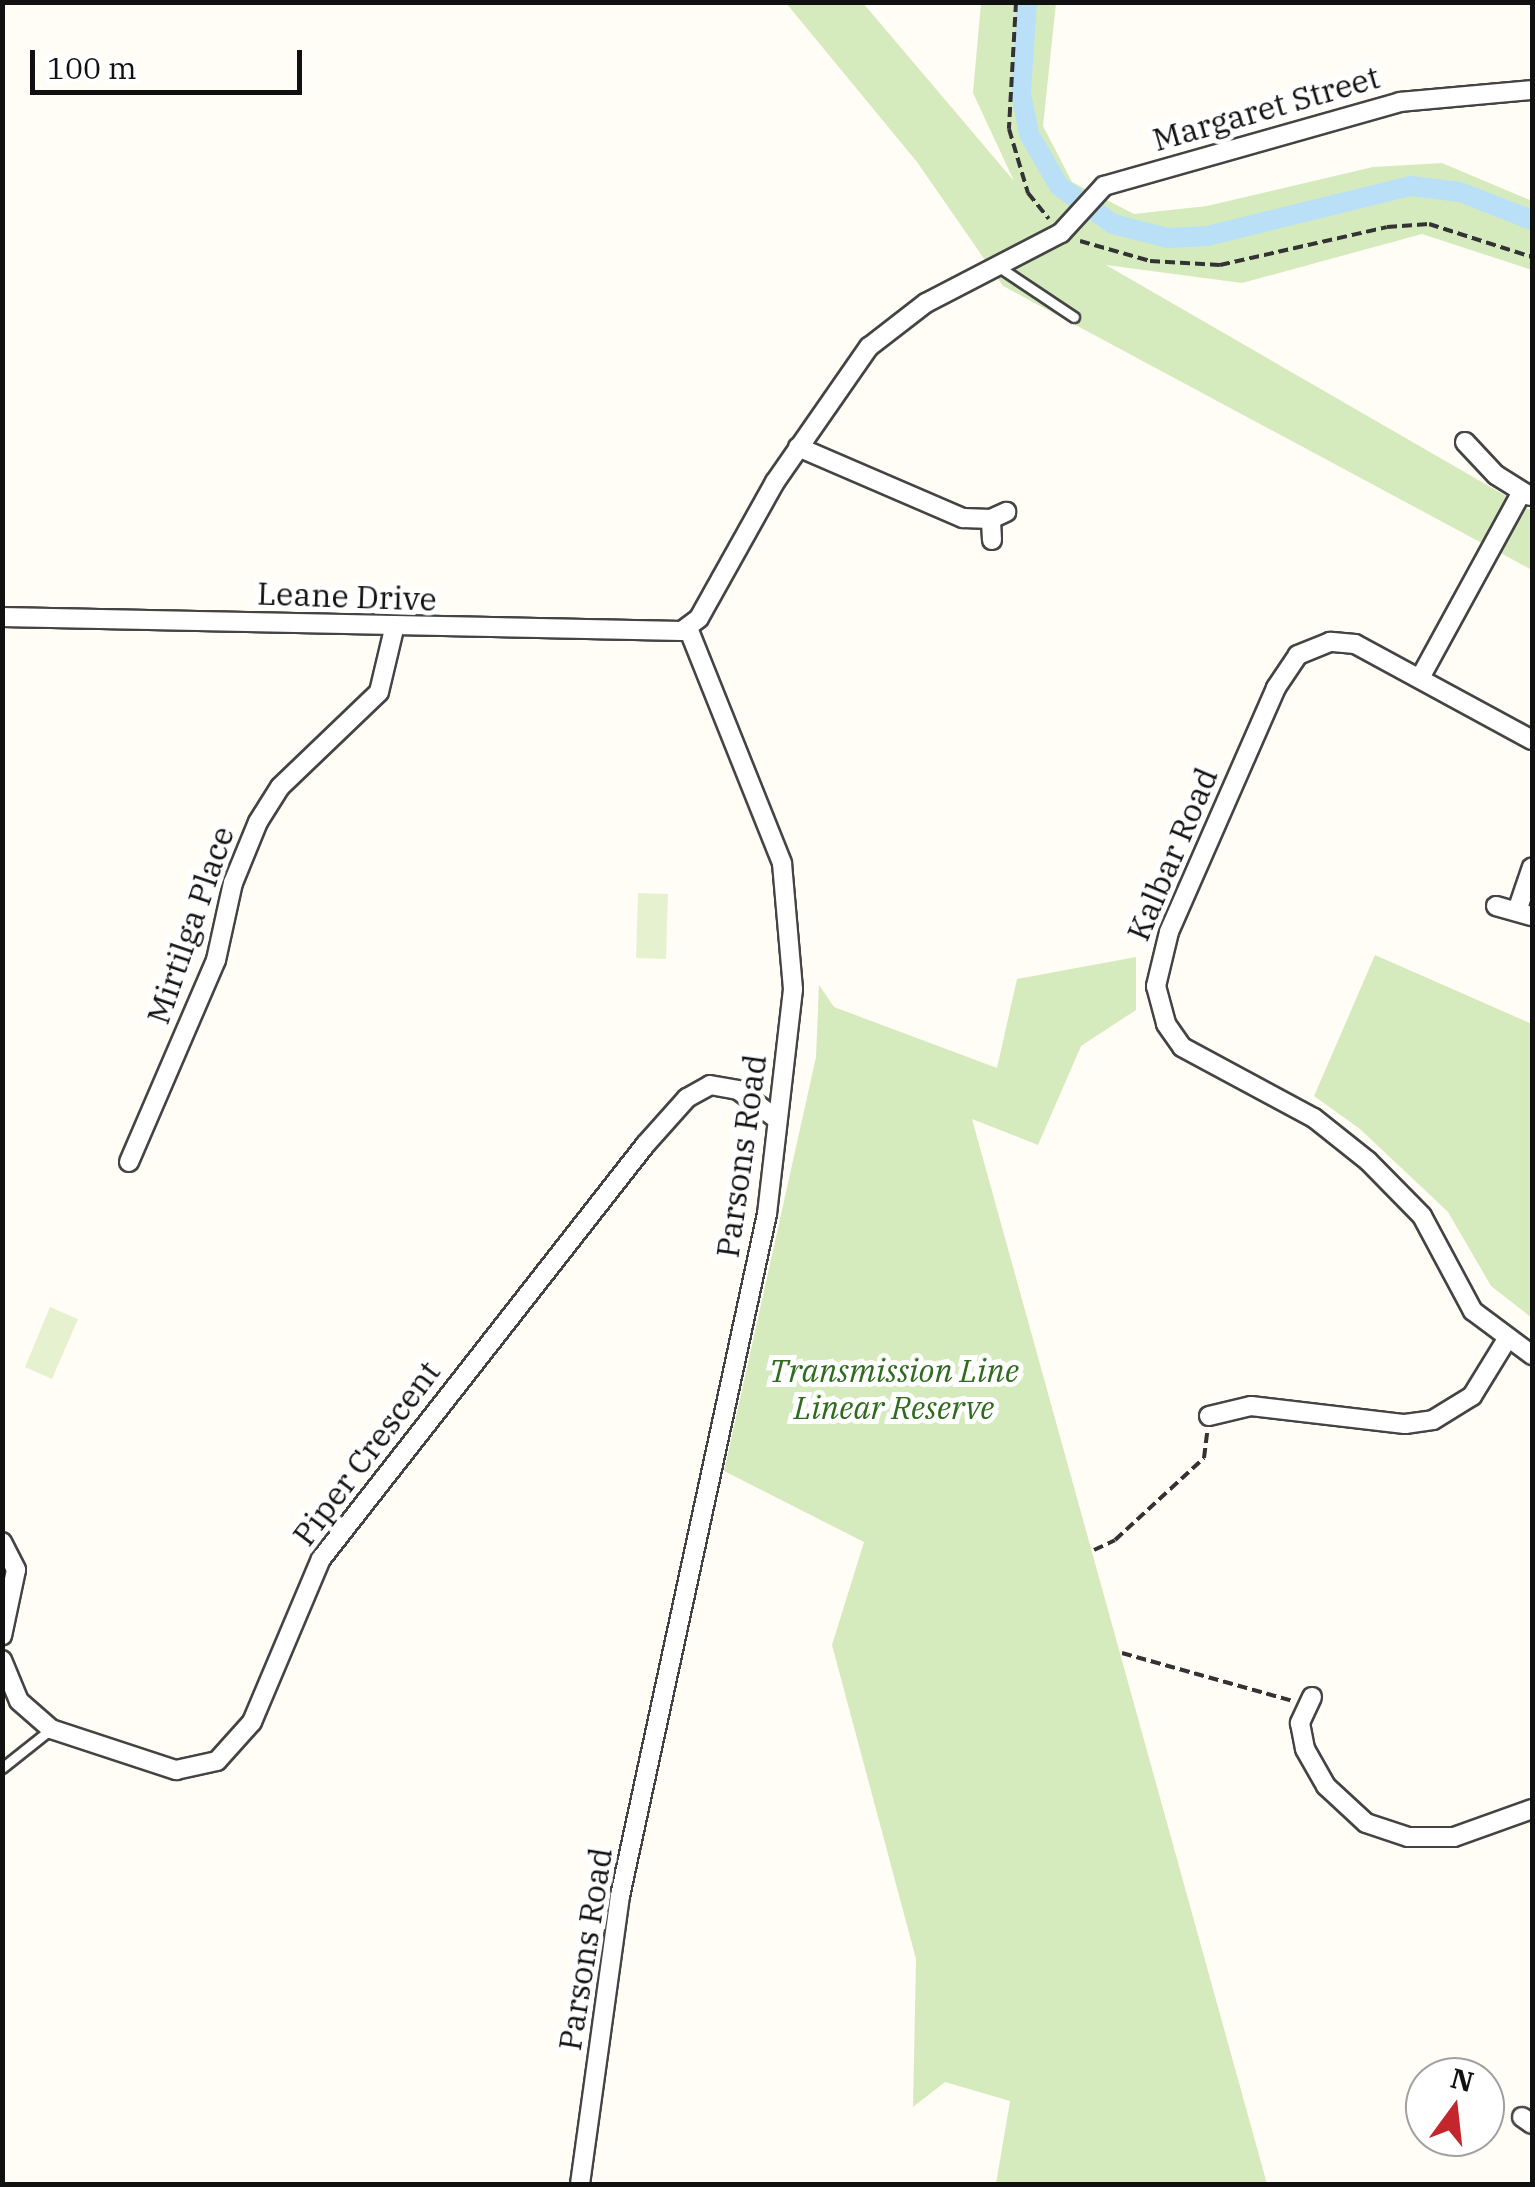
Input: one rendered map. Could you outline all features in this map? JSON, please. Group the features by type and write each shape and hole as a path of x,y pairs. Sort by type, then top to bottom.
{"street":[{"name":"Margaret Street","path":"999,267 1067,227 1094,195 1118,180 1400,102 1458,92 1532,90"},
{"path":"688,628 704,610 798,447 884,334 926,303 999,267"},
{"path":"1420,678 1528,495 1465,442"},
{"path":"798,447 964,518 998,515 992,540"},
{"name":"Leane Drive","path":"2,616 668,634 688,628"},
{"name":"Mirtilga Place","path":"129,1162 216,960 232,883 258,822 280,786 379,692 394,628"},
{"name":"Parsons Road","path":"580,2184 616,1918 763,1235 774,1117 784,1087 793,977 786,876 688,628"},
{"name":"Kalbar Road","path":"1532,740 1420,678 1344,642 1318,645 1289,664 1169,932 1156,986 1160,1011 1182,1047 1314,1118 1412,1205 1463,1298 1507,1340 1532,1355"},
{"path":"1496,906 1525,914 1532,867"},
{"name":"Piper Crescent","path":"51,1729 176,1770 207,1767 227,1754 252,1722 321,1559 645,1145 688,1098 710,1085 731,1086 774,1117"},
{"path":"1209,1416 1268,1406 1405,1424 1433,1420 1472,1396 1507,1340"},
{"path":"2,1542 16,1570 2,1636"},
{"path":"2,1660 19,1701 51,1729"},
{"path":"1312,1697 1300,1724 1305,1749 1326,1786 1366,1822 1408,1837 1454,1838 1532,1808"}],"lane":[{"path":"999,267 1074,317"},
{"path":"2,1768 51,1729"}],"path":[{"path":"1016,2 1008,130 1028,194 1067,227 1150,261 1220,265 1387,227 1429,224 1532,256"},
{"path":"1094,1550 1115,1540 1204,1458 1209,1416"},
{"path":"1122,1654 1248,1684 1284,1703 1312,1697"}],"green space":[{"path":"786,3 863,3 1014,181 973,93 981,3 1056,3 1043,126 1072,182 1134,214 1207,206 1373,167 1442,163 1532,201 1532,270 1422,234 1242,283 1106,265 1532,511 1532,570 1003,286 917,162"},
{"path":"638,893 668,894 666,959 636,958"},
{"path":"1375,955 1532,1024 1532,1318 1491,1286 1448,1212 1360,1129 1314,1096"},
{"name":"Transmission Line Linear Reserve","path":"1136,957 1136,1010 1081,1046 1038,1145 972,1119 1267,2184 996,2184 1010,2101 945,2082 913,2107 916,1959 832,1645 864,1542 724,1471 816,1057 819,985 834,1007 997,1068 1017,979"},
{"path":"50,1307 78,1319 52,1379 25,1367"}],"waterway":[{"path":"1027,2 1021,93 1029,134 1059,186 1113,224 1168,238 1207,236 1411,186 1460,192 1532,220"}]}
